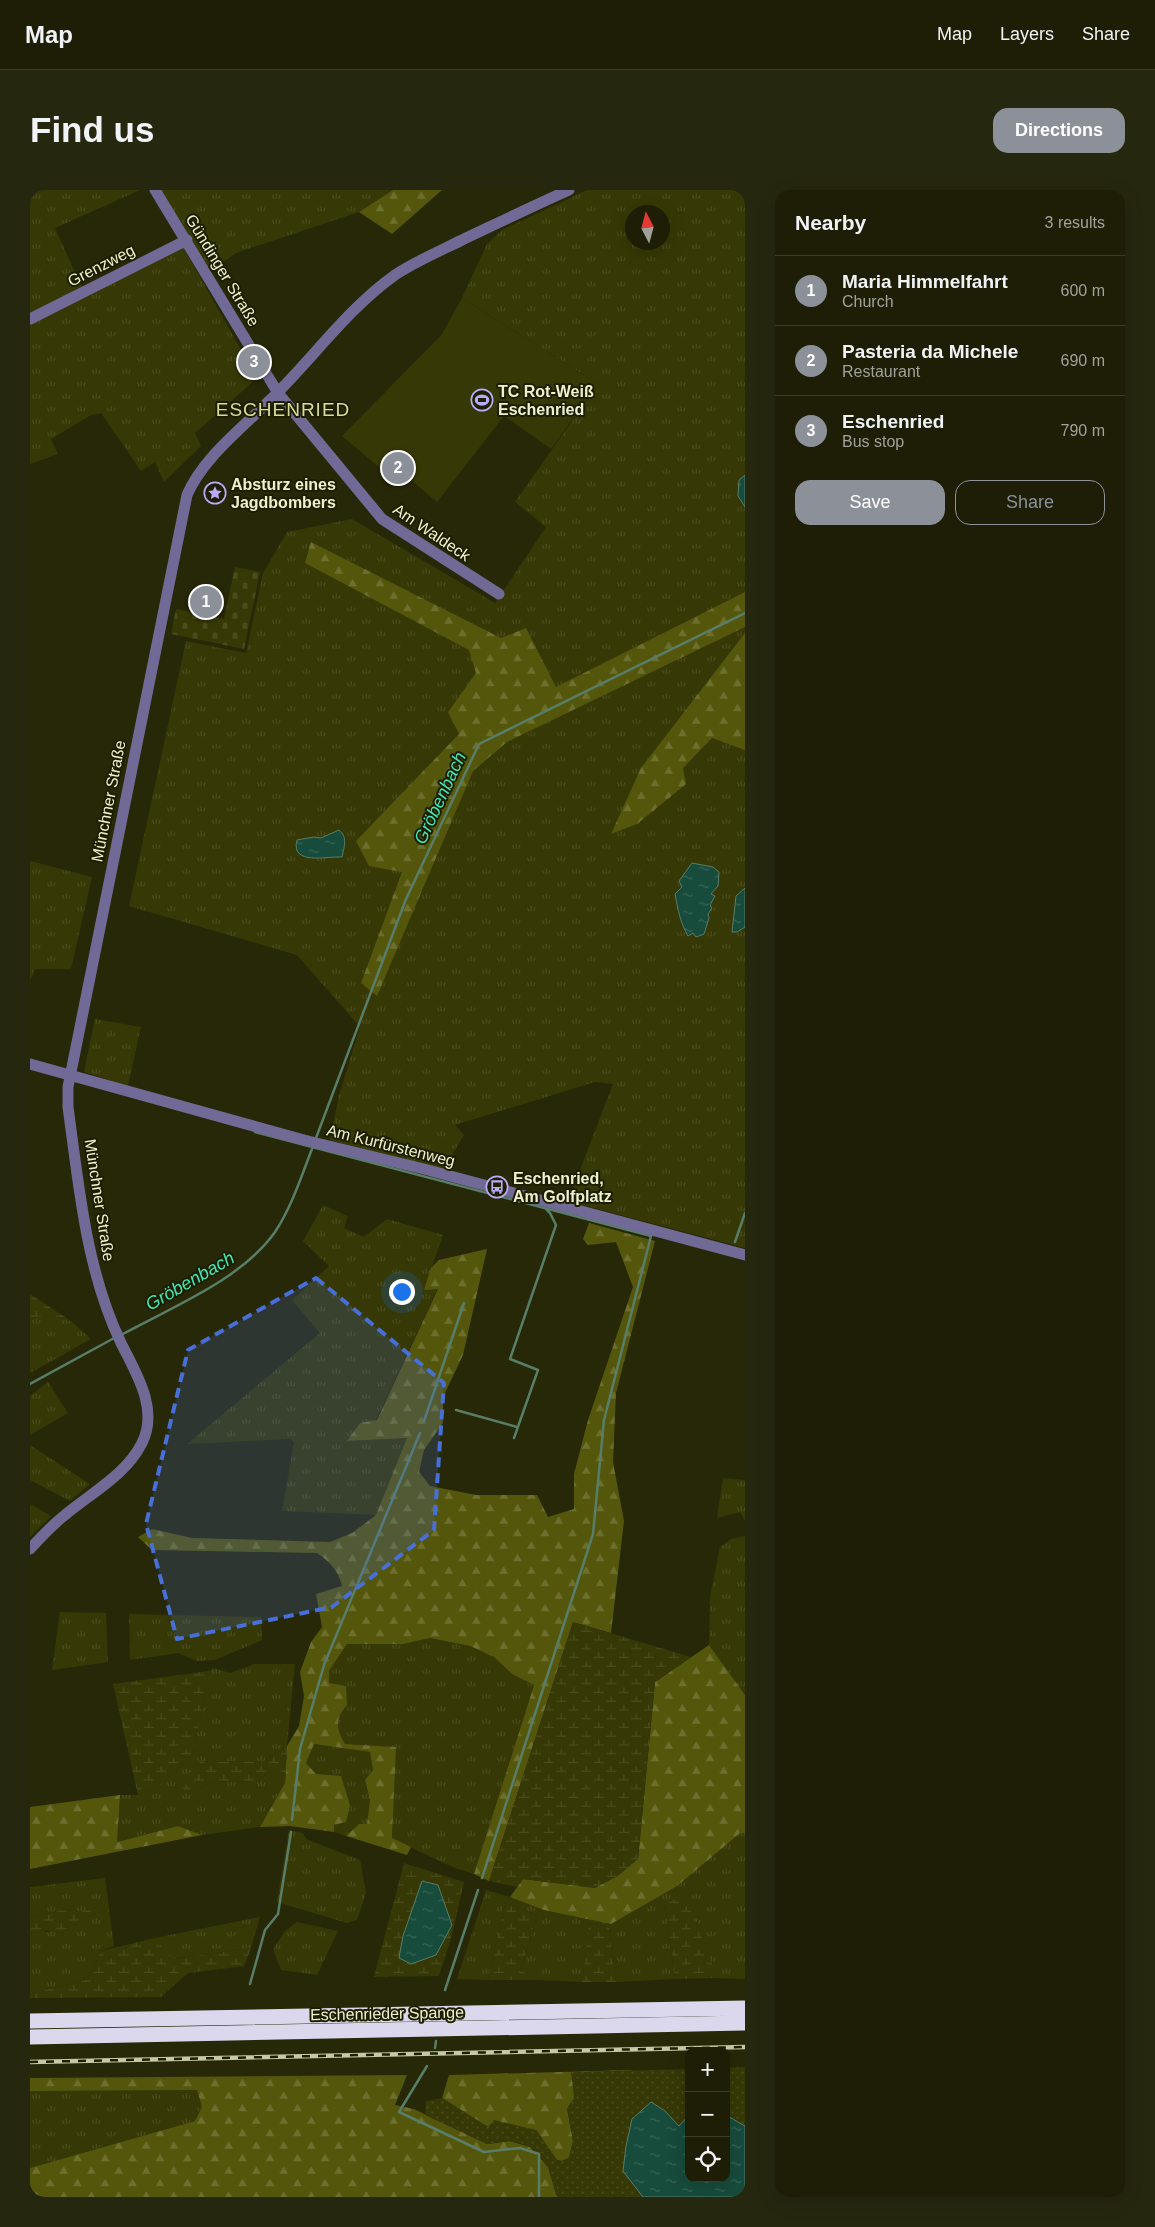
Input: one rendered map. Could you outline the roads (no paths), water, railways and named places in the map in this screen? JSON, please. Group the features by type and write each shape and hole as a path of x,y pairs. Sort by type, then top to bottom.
{"highway":[{"name":"Eschenrieder Spange","path":"30,2021 745,2008"},
{"name":"Eschenrieder Spange","path":"30,2037 745,2023"}],"street":[{"name":"Gündinger Straße","path":"156,190 278,393"},
{"name":"Münchner Straße","path":"30,1550 63,1516 127,1465 144,1441 148,1422 145,1393 102,1297 90,1255 68,1107 188,495 202,469 278,393 337,327 361,303 395,275 432,255 569,190"},
{"name":"Grenzweg","path":"30,319 187,240"},
{"name":"Am Waldeck","path":"278,393 382,519 499,594"},
{"name":"Am Kurfürstenweg","path":"30,1064 304,1140 424,1169 745,1255"}],"water":[{"path":"745,475 745,507 738,496 739,480"},
{"path":"339,830 344,836 342,857 304,857 296,848 297,840 314,837 321,838"},
{"path":"692,863 713,867 719,872 718,886 711,894 715,896 710,905 712,908 708,914 709,918 704,934 696,937 693,933 688,936 685,931 675,894 682,887 679,881"},
{"path":"745,888 745,927 737,932 732,932 736,896"},
{"path":"422,1881 438,1885 452,1925 436,1955 411,1964 399,1958 403,1936"},
{"path":"651,2102 665,2111 679,2126 685,2119 685,2182 730,2182 730,2117 745,2126 745,2197 643,2197 623,2171 632,2119"}],"waterway":[{"name":"Gröbenbach","path":"316,1138 406,899 479,744 745,613"},
{"path":"255,1132 651,1236 604,1420 593,1534 482,1878"},
{"name":"Gröbenbach","path":"121,1335 204,1291 225,1278 261,1249 275,1232 286,1212 312,1149"},
{"path":"514,1438 538,1370 510,1359 556,1225 546,1209"},
{"path":"735,1242 745,1213"},
{"path":"424,1421 464,1303"},
{"name":"Gröbenbach","path":"30,1384 116,1337"},
{"path":"456,1410 517,1427"},
{"path":"292,1820 300,1749 324,1665 420,1433"},
{"path":"250,1984 265,1930 278,1914 291,1832"},
{"path":"445,1990 478,1890"},
{"path":"435,2048 436,2041"},
{"path":"427,2066 399,2112 484,2152 520,2148 539,2154 539,2197"}],"railway":[{"path":"30,2062 745,2047"}],"place":[{"name":"Eschenried","path":"254,362"},
{"name":"TC Rot-Weiß Eschenried","path":"482,400"},
{"name":"Pasteria da Michele","path":"398,468"},
{"name":"Absturz eines Jagdbombers","path":"215,493"},
{"name":"Maria Himmelfahrt","path":"206,602"},
{"name":"Eschenried, Am Golfplatz","path":"497,1187"}],"district":[{"name":"ESCHENRIED","path":"283,409"}]}
